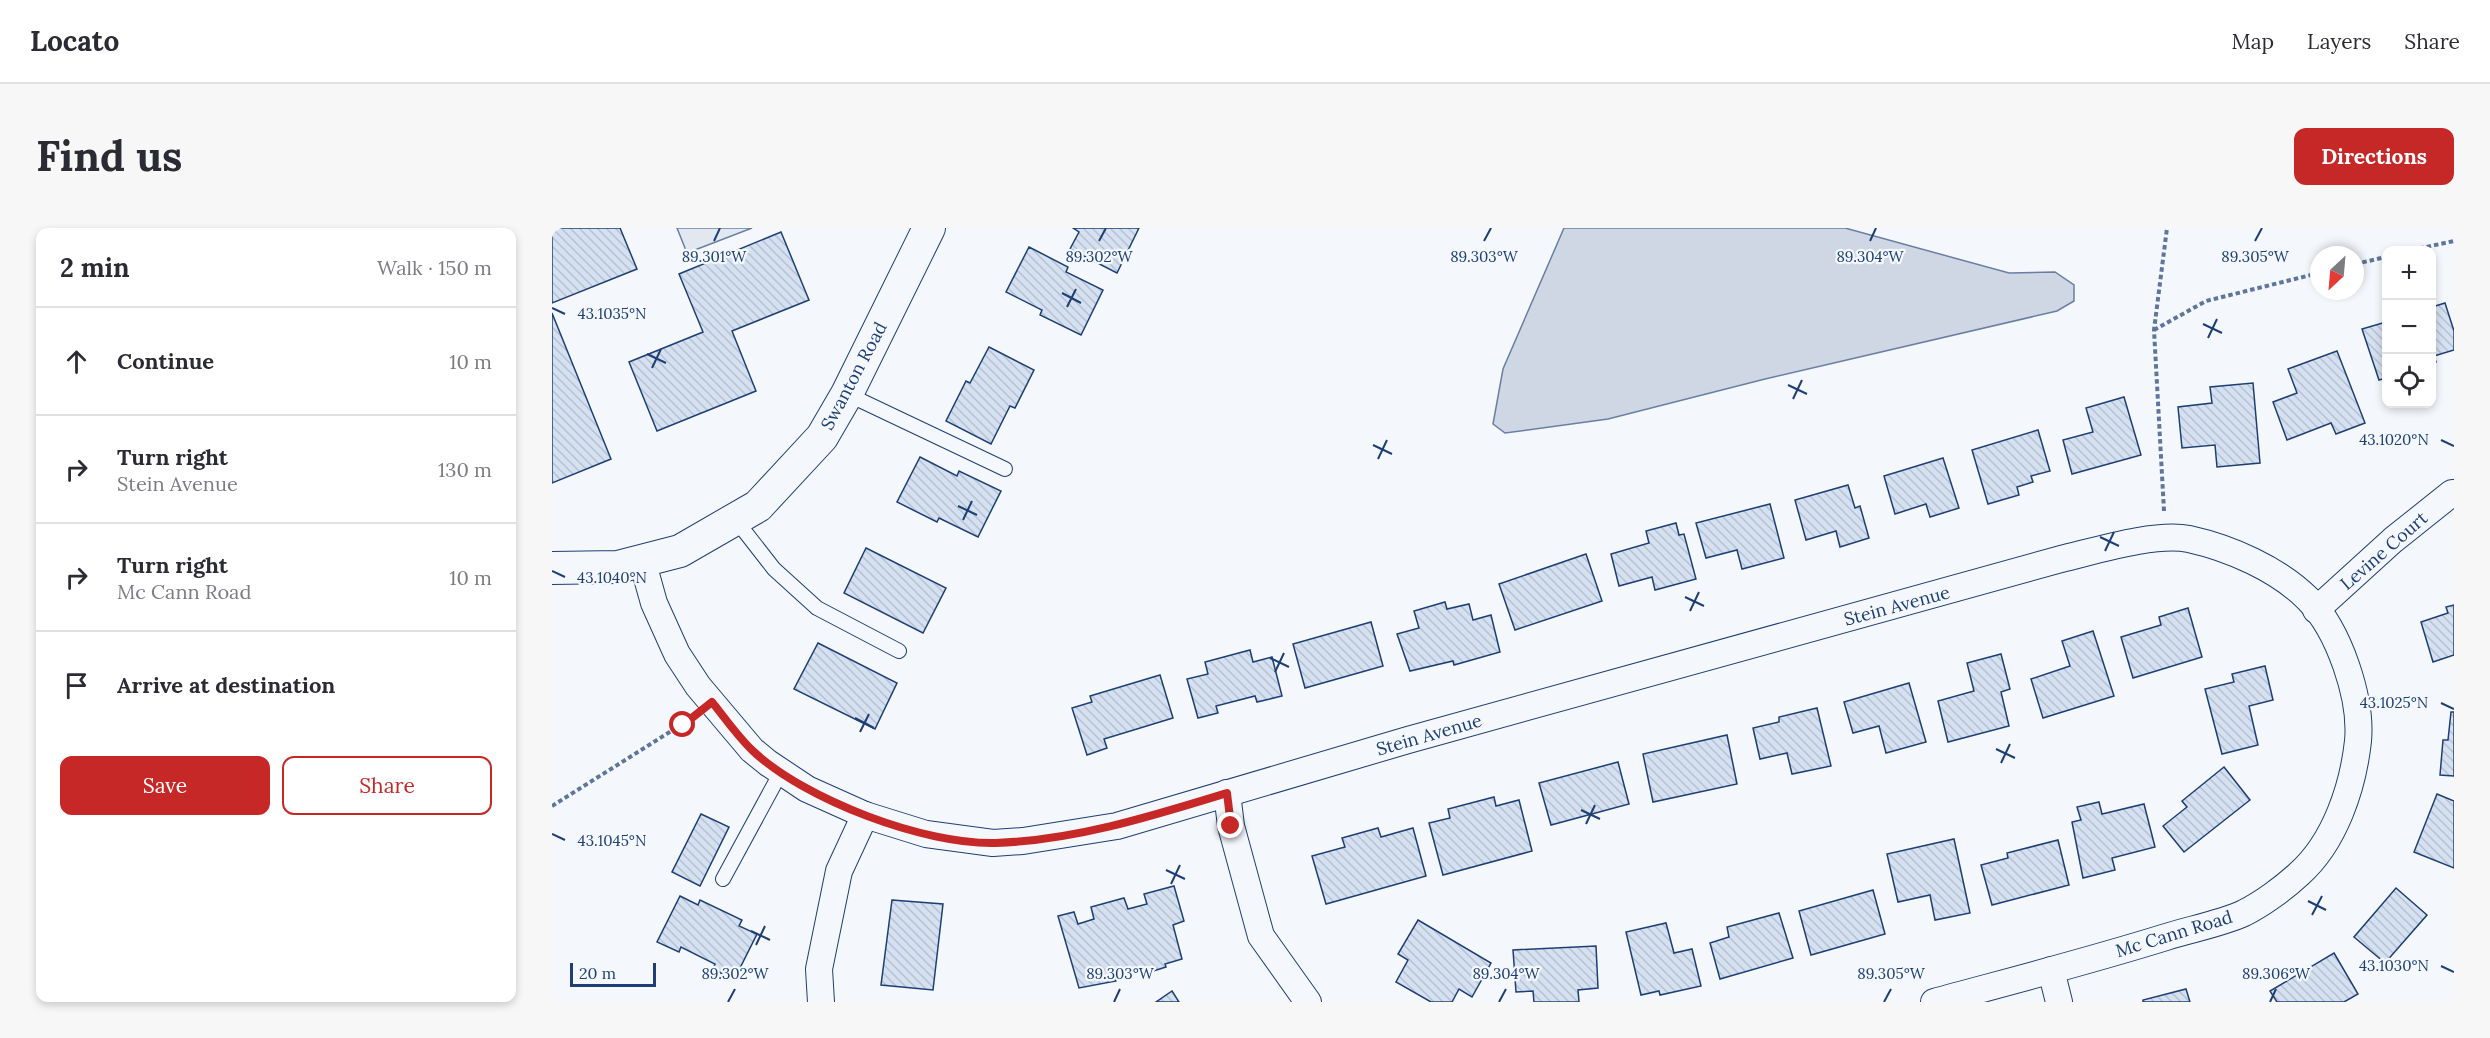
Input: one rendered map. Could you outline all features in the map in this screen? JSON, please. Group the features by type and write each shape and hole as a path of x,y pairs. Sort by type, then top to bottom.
{"street":[{"name":"Swanton Road","path":"552,568 618,567 680,551 758,506 822,437 929,228"},
{"name":"Levine Court","path":"2316,610 2393,540 2452,493"},
{"name":"Stein Avenue","path":"642,560 654,603 677,654 712,702 752,750 807,789 865,814 927,834 993,843 1023,841 1117,826 1227,793 2061,559 2131,543 2188,539 2246,558 2294,587 2316,610"},
{"name":"Mc Cann Road","path":"1934,1002 2244,913 2300,874 2326,839 2348,796 2358,739 2352,687 2334,635 2316,610"},
{"path":"1227,793 1231,826 1261,936 1308,1002"},
{"path":"821,1002 819,969 839,871 865,814"},
{"path":"2050,970 2059,1002"}],"lane":[{"path":"846,394 1005,469"},
{"path":"735,519 774,569 817,608 899,651"},
{"path":"723,879 781,772"}],"path":[{"path":"2164,513 2154,330 2167,228"},
{"path":"2431,246 2454,241"},
{"path":"2364,262 2382,258"},
{"path":"2154,330 2206,301 2310,275"},
{"path":"552,806 683,725 712,702"}],"shaded area":[{"path":"677,228 752,228 687,253"},
{"path":"1564,228 1845,228 2009,273 2055,272 2074,285 2074,301 2057,311 1765,379 1608,419 1505,433 1493,424 1503,369"}],"building":[{"path":"552,228 620,228 637,269 552,303"},
{"path":"1073,228 1139,228 1117,273 1070,249 1079,232"},
{"path":"781,232 809,300 732,331 756,391 657,431 629,362 703,332 679,274"},
{"path":"1029,247 1068,267 1066,272 1103,290 1081,335 1040,315 1042,310 1006,292"},
{"path":"2445,303 2454,331 2454,350 2436,355 2436,354 2436,306"},
{"path":"552,313 611,459 552,483"},
{"path":"2382,323 2382,379 2379,380 2362,329"},
{"path":"989,347 1034,370 1015,408 1010,406 991,444 946,421 966,381 970,383"},
{"path":"2337,351 2365,423 2336,434 2331,423 2287,440 2273,402 2297,393 2288,369"},
{"path":"2253,383 2260,463 2217,467 2215,445 2182,448 2178,407 2212,403 2210,387"},
{"path":"2124,397 2141,455 2072,474 2063,440 2093,432 2086,408"},
{"path":"2038,430 2050,471 2031,476 2033,482 2017,487 2019,495 1988,504 1972,450"},
{"path":"920,457 957,476 959,471 1001,491 978,537 939,518 937,522 897,502"},
{"path":"1943,458 1959,508 1930,517 1926,504 1895,514 1884,476"},
{"path":"1848,485 1855,508 1860,506 1869,538 1840,547 1836,531 1806,540 1795,500"},
{"path":"1770,504 1784,558 1742,569 1737,550 1706,558 1696,523"},
{"path":"1676,523 1679,535 1684,534 1696,579 1655,590 1652,577 1619,586 1611,554 1649,543 1646,531"},
{"path":"866,548 946,588 923,633 844,593"},
{"path":"1586,554 1602,601 1515,630 1499,584"},
{"path":"1445,602 1447,609 1469,604 1473,620 1491,615 1500,652 1454,665 1453,661 1410,671 1397,634 1419,628 1414,611"},
{"path":"2454,605 2454,655 2433,662 2421,622 2448,613 2446,607"},
{"path":"2188,608 2202,657 2133,678 2121,637 2161,625 2159,617"},
{"path":"1371,622 1383,666 1305,688 1293,644"},
{"path":"2093,631 2114,696 2043,718 2031,679 2070,666 2062,641"},
{"path":"818,643 897,683 875,729 794,689"},
{"path":"1250,650 1253,662 1272,657 1282,696 1257,702 1255,696 1216,706 1218,713 1198,718 1187,679 1208,674 1205,662"},
{"path":"2001,654 2010,689 2001,692 2009,726 1948,742 1938,701 1974,691 1967,663"},
{"path":"2265,666 2273,700 2249,706 2258,745 2222,754 2205,689 2234,682 2232,674"},
{"path":"1160,675 1173,718 1104,739 1107,748 1087,755 1072,708 1092,702 1090,696"},
{"path":"1909,683 1926,742 1886,753 1879,726 1853,733 1844,702"},
{"path":"1817,708 1831,766 1792,774 1787,753 1760,759 1753,728 1779,722 1779,717"},
{"path":"2451,712 2454,712 2454,776 2440,775 2443,740 2448,740"},
{"path":"1727,735 1737,784 1653,802 1643,754"},
{"path":"1618,762 1629,804 1551,825 1539,783"},
{"path":"2224,767 2250,800 2184,852 2163,826 2187,807 2182,801"},
{"path":"2437,794 2454,801 2454,868 2414,852"},
{"path":"1494,797 1496,806 1519,800 1532,851 1443,875 1429,823 1450,818 1448,809"},
{"path":"2099,802 2102,814 2144,804 2155,847 2112,858 2115,870 2083,878 2072,822 2081,820 2077,807"},
{"path":"701,814 729,827 700,886 672,872"},
{"path":"1378,828 1381,837 1413,828 1426,876 1326,904 1312,856 1345,847 1342,838"},
{"path":"1954,839 1970,913 1935,920 1930,895 1898,902 1887,854"},
{"path":"2058,840 2069,885 1992,905 1981,865 2008,858 2007,853"},
{"path":"1174,886 1184,921 1173,925 1182,959 1147,973 1146,969 1115,978 1116,981 1079,988 1058,916 1074,912 1078,924 1094,919 1091,907 1124,898 1128,909 1147,904 1144,894"},
{"path":"2396,888 2427,915 2385,963 2354,937"},
{"path":"1873,890 1885,934 1811,955 1799,911"},
{"path":"680,896 698,905 700,900 742,920 739,926 757,934 734,980 713,969 715,964 681,947 679,952 657,942"},
{"path":"892,900 943,904 933,990 881,985"},
{"path":"1779,913 1793,958 1720,979 1710,943 1729,937 1727,927"},
{"path":"1418,920 1491,963 1472,997 1459,989 1452,1002 1431,1002 1396,982 1408,960 1398,954"},
{"path":"1666,923 1674,953 1692,949 1701,986 1660,995 1659,991 1641,995 1626,932"},
{"path":"1596,946 1598,988 1578,990 1579,1002 1534,1002 1533,991 1516,992 1513,950"},
{"path":"2334,953 2358,994 2344,1002 2277,1002 2270,991"},
{"path":"2186,989 2190,1002 2143,1002 2143,1000"},
{"path":"1172,991 1179,1002 1156,1002"}],"route":[{"path":"683,725 712,702 752,750 807,789 865,814 927,834 958,840 993,843 1023,841 1117,826 1227,793 1231,826"}]}
